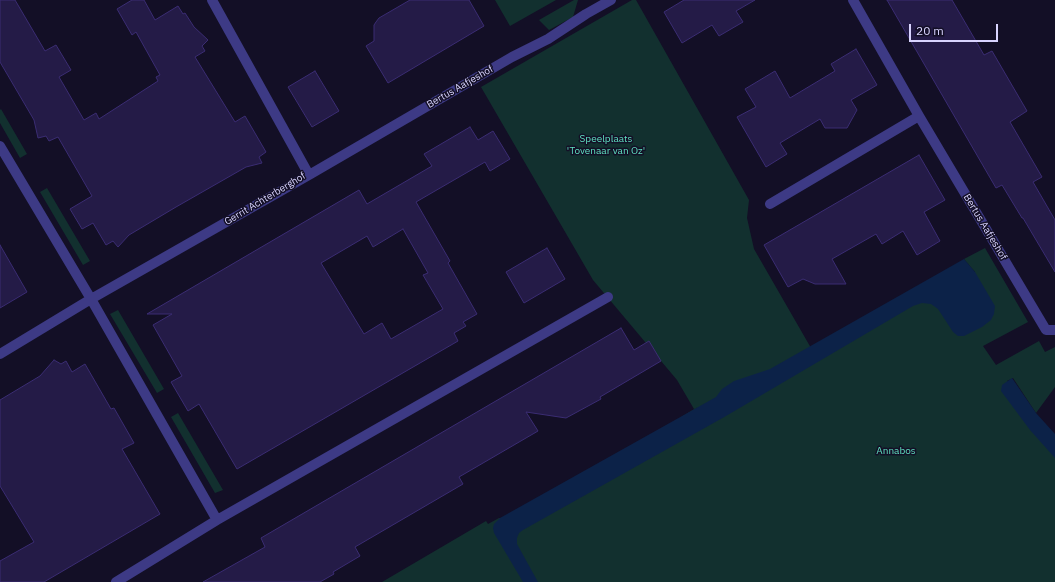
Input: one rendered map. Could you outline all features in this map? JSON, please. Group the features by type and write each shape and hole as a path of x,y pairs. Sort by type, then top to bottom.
{"street":[{"name":"Gerrit Achterberghof","path":"0,354 309,174 212,0"},
{"name":"Bertus Aafjeshof","path":"309,174 548,39 586,14 611,0"},
{"name":"Bertus Aafjeshof","path":"853,0 919,116 1046,330 1055,330"},
{"path":"770,204 919,116"},
{"path":"0,146 91,300 217,520"},
{"path":"116,582 217,520 608,297"}],"green space":[{"path":"495,0 556,0 510,26"},
{"path":"574,0 578,0 573,17 549,30 539,20"},
{"name":"Annabos","path":"632,0 636,0 749,200 747,218 754,249 811,348 975,272 964,259 985,248 1028,322 983,346 996,365 1039,341 1045,352 1055,347 1055,387 1036,413 1013,378 1007,381 1055,441 1055,582 382,582 486,521 488,524 499,518 520,517 699,406 694,409 677,380 593,280 481,87"},
{"path":"1,109 27,154 20,158 0,123"},
{"path":"47,188 90,261 83,265 40,192"},
{"path":"118,310 164,389 157,393 110,314"},
{"path":"178,413 223,490 215,493 171,417"}],"water":[{"path":"964,259 975,272 995,306 994,314 991,320 982,327 964,336 958,336 953,332 938,309 931,304 922,303 913,306 726,416 523,530 519,533 517,544 538,582 523,582 494,533 494,524 500,518 716,397 722,389 734,381 770,369"},
{"path":"1012,378 1036,413 1055,434 1055,458 1030,430 1001,391 1002,385"}],"building":[{"path":"0,0 15,0 45,51 56,45 71,70 59,77 84,120 96,113 99,119 158,81 156,77 160,75 136,32 132,35 117,9 132,0 144,0 155,20 178,6 183,14 185,13 194,27 208,40 202,46 205,51 195,57 235,122 245,116 266,152 259,157 262,163 246,167 176,207 129,235 118,247 113,241 106,245 93,223 82,229 70,209 92,196 58,137 49,141 46,136 38,138 34,120 0,62"},
{"path":"410,0 469,0 484,26 388,83 366,46 374,41 374,25 379,18"},
{"path":"684,0 755,0 736,11 743,22 719,36 712,25 682,43 664,12"},
{"path":"887,0 952,0 984,55 992,51 1027,111 1010,122 1042,177 1033,182 1055,220 1055,272 1002,185 996,188"},
{"path":"856,49 877,85 851,100 857,110 847,128 825,128 820,119 780,143 787,154 766,167 737,117 756,107 745,89 775,71 790,98 835,71 831,64"},
{"path":"315,71 339,111 312,127 288,87"},
{"path":"470,127 478,140 493,131 510,159 490,171 485,162 416,202 450,261 448,263 477,314 463,322 466,326 454,333 458,341 237,469 199,404 188,411 171,382 182,376 153,325 172,314 147,314 359,190 367,204 432,166 424,154","holes":["403,229 428,273 423,275 443,309 391,339 382,323 364,334 321,263 367,236 373,247"]},
{"path":"919,155 945,200 924,212 940,241 917,255 903,231 882,244 876,234 832,259 846,284 815,284 803,279 788,287 764,245"},
{"path":"0,245 27,292 0,308"},
{"path":"547,248 565,279 524,303 506,272"},
{"path":"621,328 634,350 649,341 661,361 600,397 601,399 566,418 526,412 538,431 459,477 463,484 355,547 360,556 333,572 334,574 320,582 203,582 265,547 261,538"},
{"path":"54,360 61,364 66,361 72,372 85,364 111,409 114,408 134,443 122,449 160,514 44,582 0,582 0,561 34,542 0,486 0,400 40,376"}],"park label":[{"name":"Speelplaats 'Tovenaar van Oz'","path":"606,144"}]}
